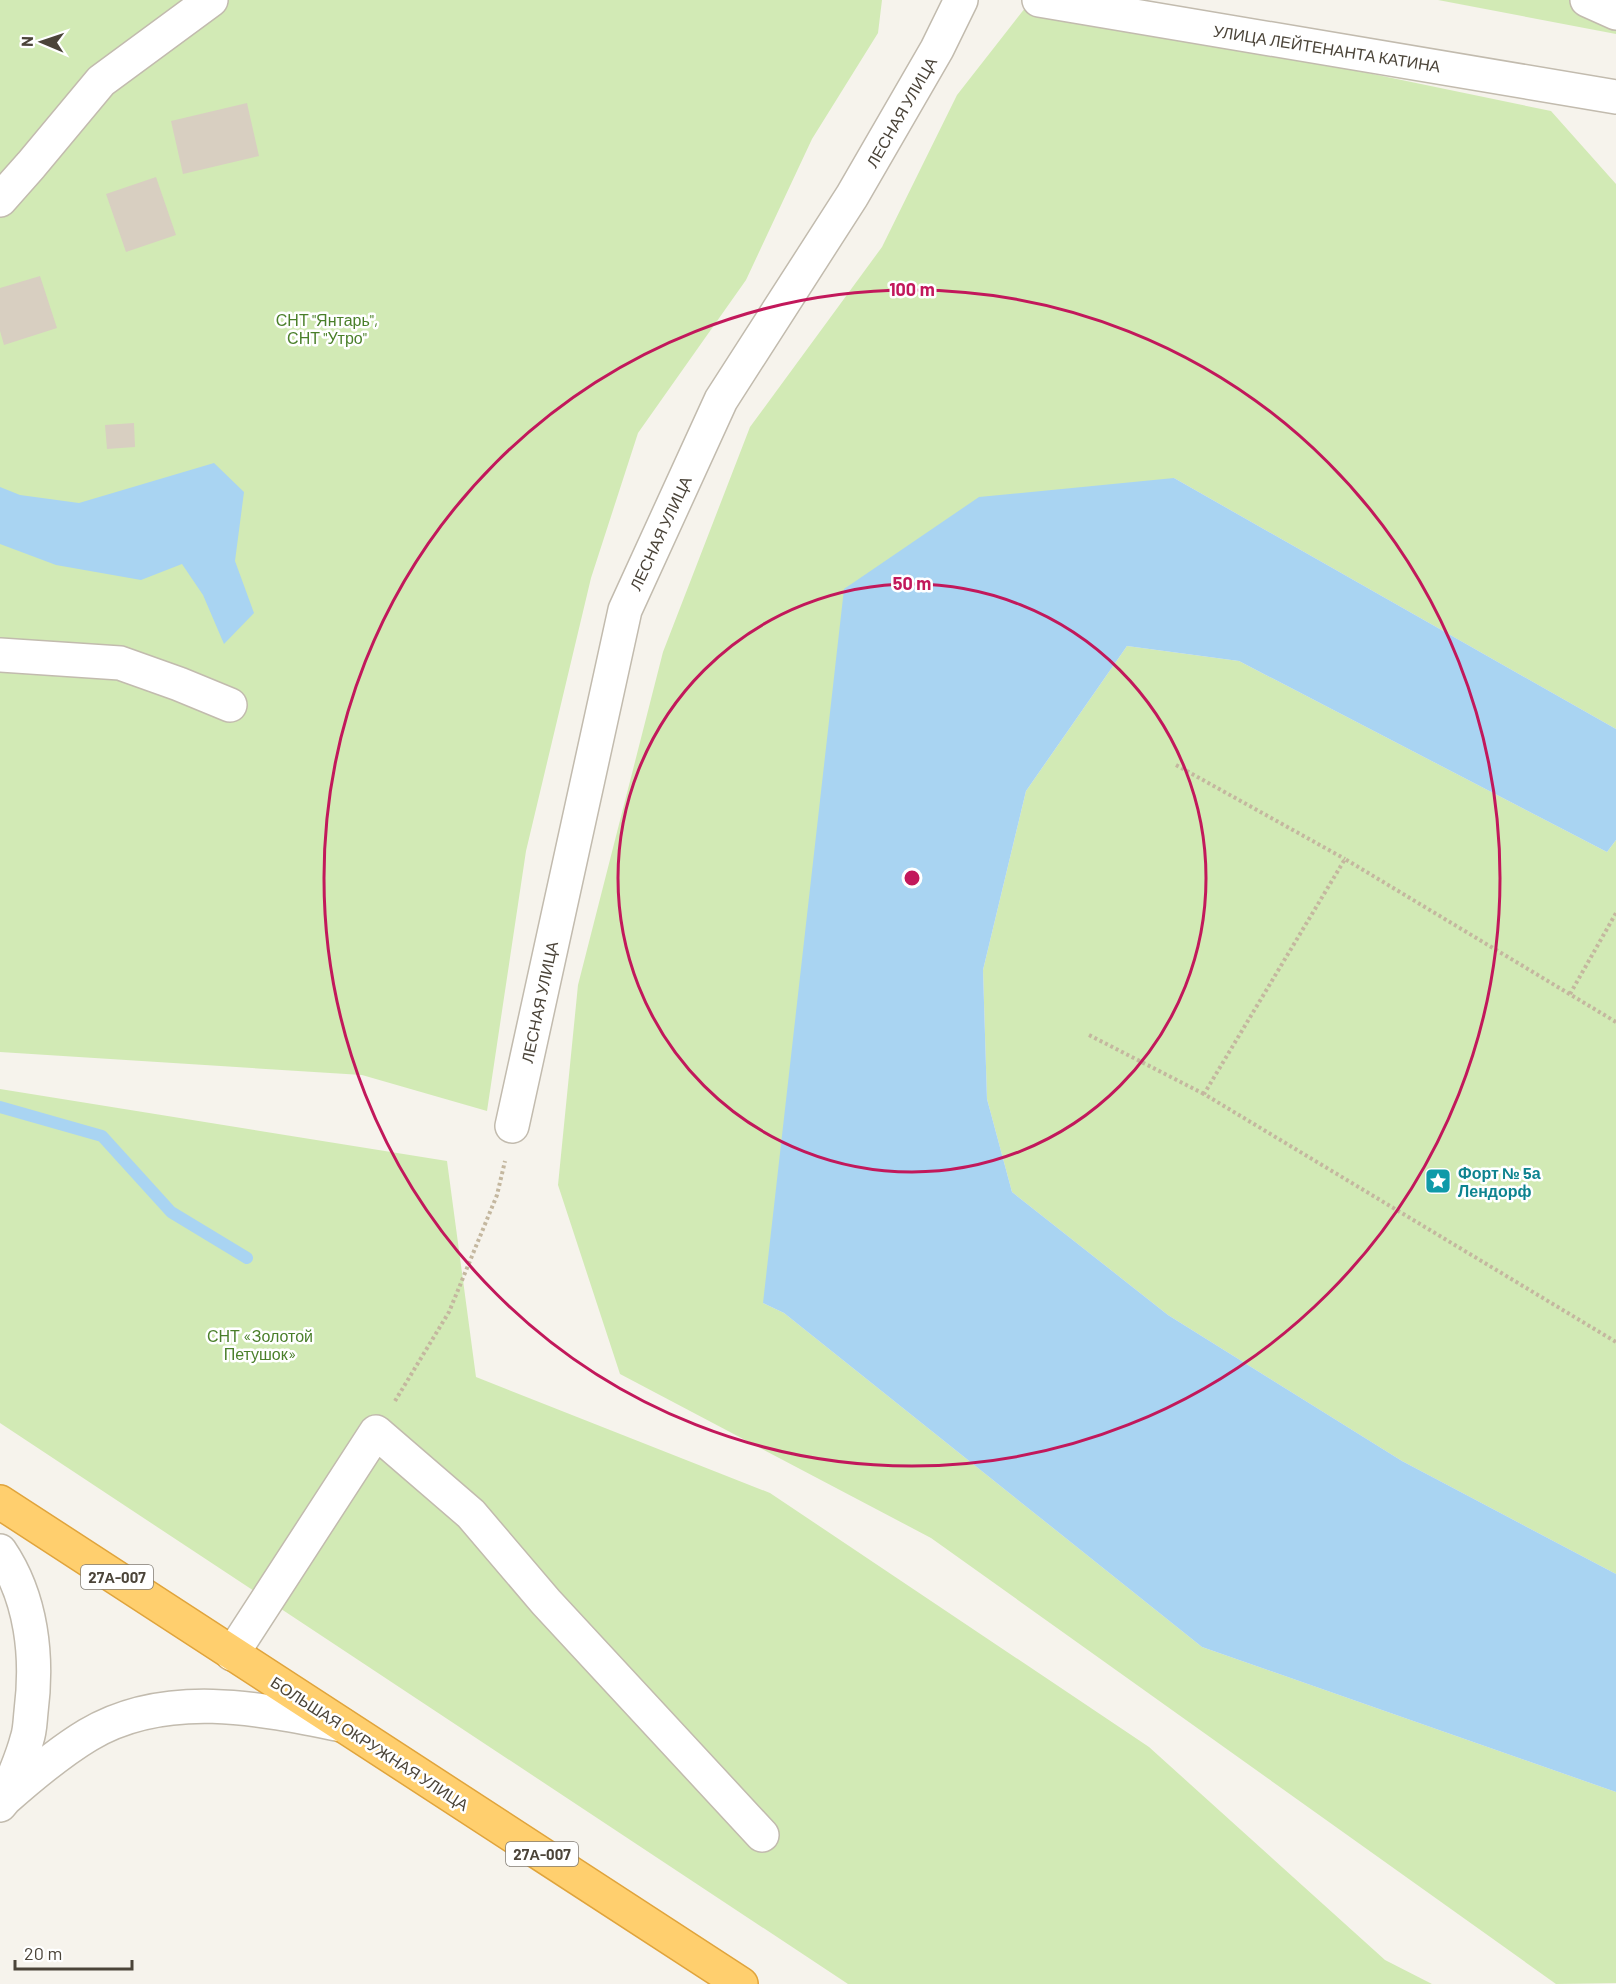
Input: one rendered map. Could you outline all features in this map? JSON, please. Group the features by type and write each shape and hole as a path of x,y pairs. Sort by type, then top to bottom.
{"highway":[{"name":"БОЛЬШАЯ ОКРУЖНАЯ УЛИЦА","path":"0,1502 741,1984"}],"street":[{"path":"0,200 101,81 211,0"},
{"name":"ЛЕСНАЯ УЛИЦА","path":"512,1126 625,610 721,400 852,196 937,49 961,0"},
{"name":"УЛИЦА ЛЕЙТЕНАНТА КАТИНА","path":"1039,0 1616,97"},
{"path":"1587,0 1616,13"},
{"path":"0,655 120,663 230,705"},
{"path":"232,1654 376,1432 471,1514 546,1602 762,1835"},
{"path":"0,1551 20,1588 28,1617 33,1649 34,1687 28,1739 2,1802"},
{"path":"2,1802 54,1758 89,1734 143,1712 170,1707 219,1707 306,1717 342,1725"}],"path":[{"path":"1176,765 1345,859 1616,1022"},
{"path":"1204,1094 1345,859"},
{"path":"1570,994 1616,913"},
{"path":"1089,1035 1204,1094 1616,1342"},
{"path":"376,1432 449,1312 497,1195 512,1126"}],"green space":[{"name":"СНТ \"Янтарь\", СНТ \"Утро\"","path":"0,0 882,0 878,33 812,139 746,280 638,433 591,578 526,851 487,1111 362,1075 0,1052"},
{"path":"1438,0 1616,0 1616,34"},
{"path":"1029,3 1551,111 1616,184 1616,729 1174,478 763,1303 784,1313 1202,1647 1616,1792 1616,1983 1556,1984 931,1538 620,1374 558,1185 578,985 663,652 750,427 882,247 957,95"},
{"path":"1127,646 1239,661 1607,852 1616,840 1616,1574 1402,1461 1168,1315 1012,1192 987,1099 983,970 1026,791"},
{"name":"СНТ «Золотой Петушок»","path":"0,1089 447,1161 476,1377 770,1493 1149,1747 1385,1960 1432,1984 848,1984 0,1423"}],"water":[{"path":"214,463 244,492 235,561 254,613 224,644 203,595 182,564 141,580 56,565 0,544 0,487 20,495 79,503"},
{"path":"1174,478 1616,729 1616,840 1607,852 1239,661 1127,646 1026,791 983,970 987,1099 1012,1192 1168,1315 1402,1461 1616,1574 1616,1792 1202,1647 784,1313 763,1303 844,589 979,497"}],"building":[{"path":"247,103 259,156 183,174 171,121"},
{"path":"156,177 176,235 126,252 106,194"},
{"path":"40,276 57,328 4,345 0,331 0,288"},
{"path":"134,423 135,447 107,449 105,425"}],"waterway":[{"path":"0,1107 102,1136 171,1212 247,1258"}],"place":[{"name":"Форт № 5а Лендорф","path":"1438,1181"}]}
